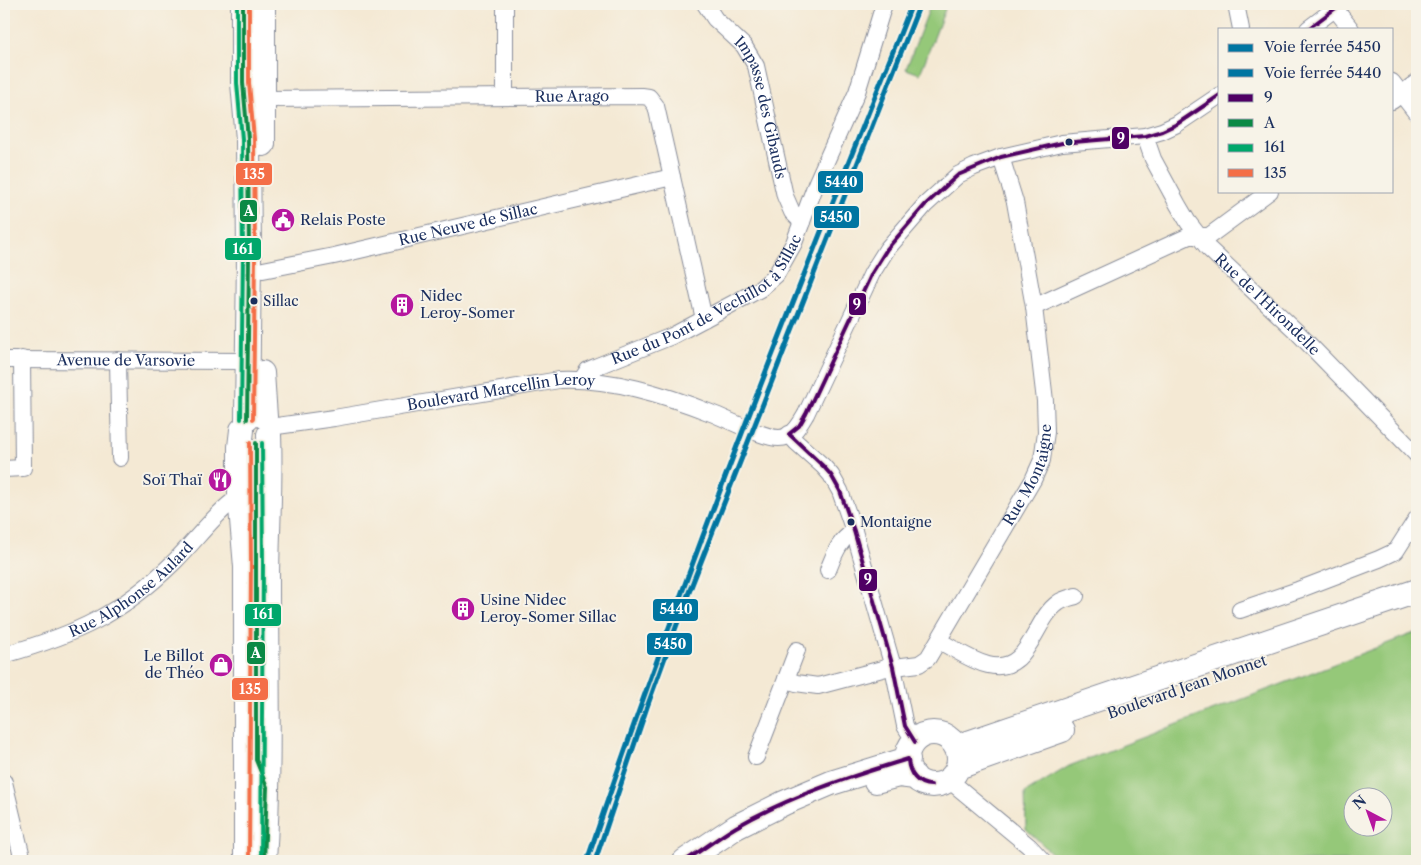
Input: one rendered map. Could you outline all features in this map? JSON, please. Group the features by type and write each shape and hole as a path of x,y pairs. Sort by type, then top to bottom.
{"main road":[{"path":"243,4 243,83 248,139 248,361 259,426 270,472 267,560 267,813 264,861"},
{"path":"246,861 246,567 240,496 240,447 259,426 262,377 263,4"},
{"path":"912,759 920,781 931,785 943,783 954,765 984,739 1417,591"},
{"name":"Boulevard Jean Monnet","path":"954,765 1417,608"},
{"path":"703,861 742,836 805,807 899,775 912,759 925,735 937,734 948,738 954,765"},
{"path":"685,861 736,827 784,803 831,783 912,759"}],"street":[{"path":"505,4 505,97"},
{"name":"Impasse des Gibauds","path":"705,4 715,19 744,46 756,66 785,196 792,212 802,222"},
{"name":"Rue du Pont de Vechillot à Sillac","path":"582,379 588,370 672,336 769,283 785,262 816,184 857,92 884,4"},
{"path":"1236,4 1241,28"},
{"path":"1309,28 1338,6 1350,28"},
{"path":"1417,82 1395,92 1417,114"},
{"name":"Rue Arago","path":"263,99 642,96 650,98 656,106 704,319"},
{"path":"912,759 893,667 854,531 840,490 832,475 789,434 799,426 806,414 872,273 886,249 925,205 958,175 1001,157 1062,143 1145,136 1178,124 1218,97"},
{"name":"Rue de l'Hirondelle","path":"1145,136 1153,159 1184,216 1198,236 1238,278 1296,331 1417,455"},
{"name":"Rue Montaigne","path":"786,679 796,683 818,686 893,667 924,662 932,653 1033,480 1042,460 1046,432 1045,401 1034,307 1015,202 1001,157"},
{"name":"Rue Neuve de Sillac","path":"263,270 334,256 672,177"},
{"path":"1034,307 1189,236 1210,236 1269,192"},
{"path":"4,469 23,468 22,359"},
{"name":"Avenue de Varsovie","path":"4,360 248,361"},
{"path":"118,360 120,458"},
{"name":"Boulevard Marcellin Leroy","path":"259,426 334,418 560,380 582,379 656,393 778,438 789,434"},
{"name":"Rue Alphonse Aulard","path":"4,655 66,635 114,612 157,578 226,507 240,496"},
{"path":"1240,610 1325,580 1396,551 1417,518"},
{"path":"828,570 838,546 844,538 854,531"},
{"path":"939,641 979,662 990,666 1001,666 1021,656 1056,604 1066,598 1076,596"},
{"path":"756,757 797,650"},
{"path":"954,765 1043,861"},
{"path":"4,782 23,861"}],"green space":[{"path":"931,4 947,4 920,74 906,69"},
{"path":"1417,632 1417,861 1060,861 1026,829 1025,793 1069,766"}],"rail line":[{"name":"5440","path":"587,861 702,537 912,4"},
{"name":"5450","path":"595,861 684,605 920,4"}],"transit line":[{"name":"161","path":"237,4 237,83 242,139 241,419"},
{"name":"A","path":"243,4 243,83 248,139 247,419"},
{"name":"135","path":"249,4 249,83 254,139 253,419"},
{"name":"9","path":"1309,28 1341,4"},
{"name":"9","path":"789,434 799,426 806,414 872,273 887,249 925,205 958,175 1001,157 1062,143 1145,136 1162,131 1177,124 1218,96"},
{"name":"9","path":"789,434 823,466 831,475 840,491 854,531 893,667 905,726 915,742"},
{"name":"135","path":"249,861 250,443"},
{"name":"A","path":"256,443 256,760 267,787 264,861"},
{"name":"161","path":"261,861 262,443"},
{"name":"9","path":"685,861 736,827 777,806 842,780 908,759"},
{"name":"9","path":"908,760 912,774 918,781 931,785"}],"place":[{"name":"Relais Poste","path":"283,220"},
{"name":"Sillac","path":"254,301"},
{"name":"Nidec Leroy-Somer","path":"402,305"},
{"name":"Soï Thaï","path":"220,480"},
{"name":"Montaigne","path":"851,522"},
{"name":"Usine Nidec Leroy-Somer Sillac","path":"463,609"},
{"name":"Le Billot de Théo","path":"221,665"}]}
